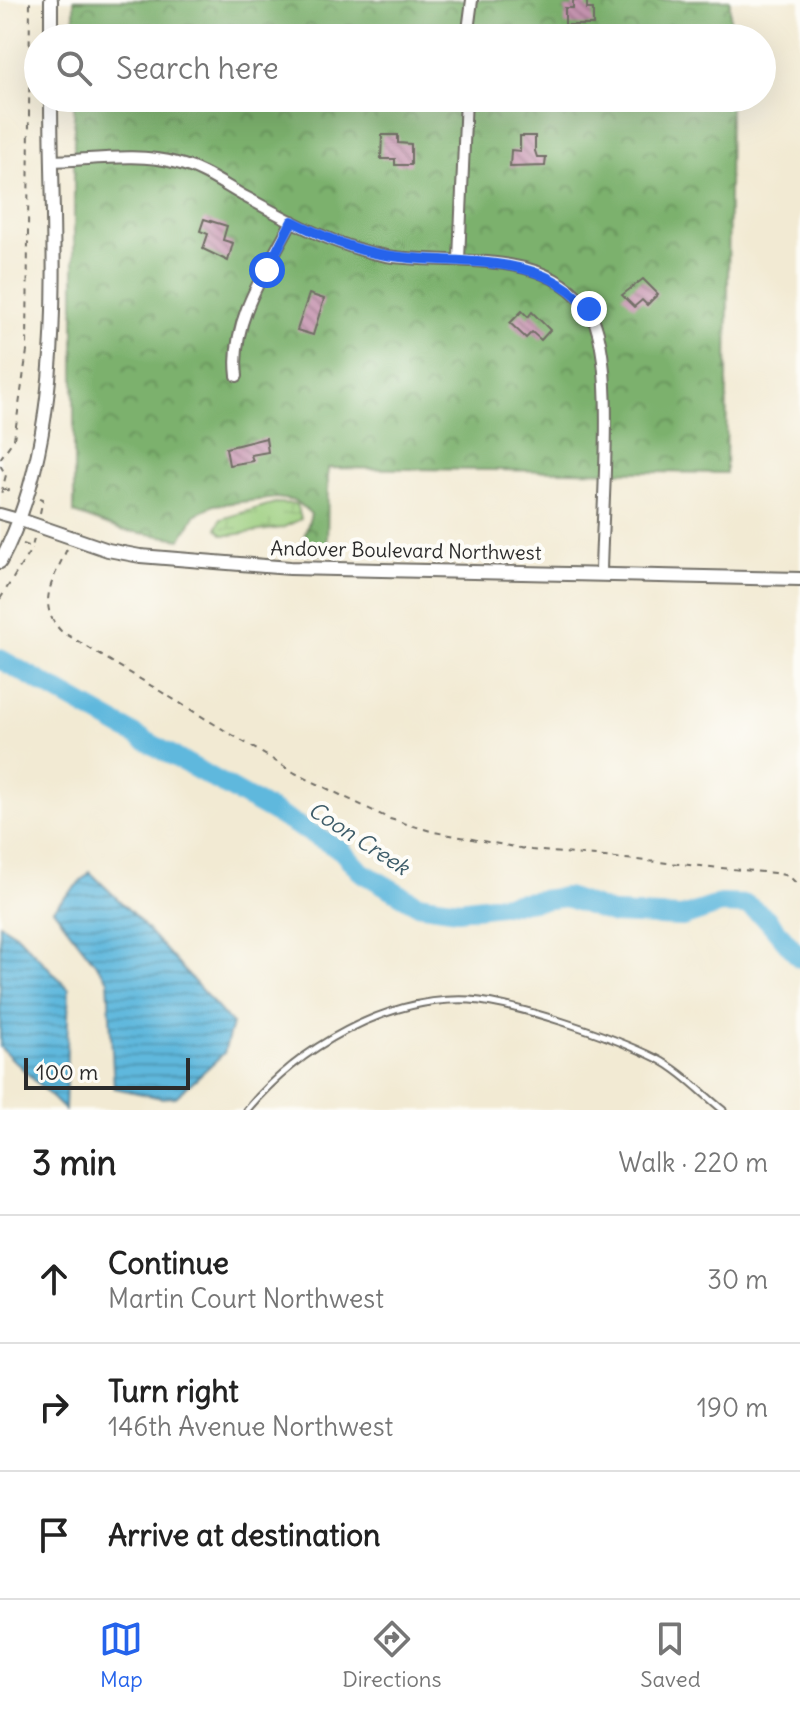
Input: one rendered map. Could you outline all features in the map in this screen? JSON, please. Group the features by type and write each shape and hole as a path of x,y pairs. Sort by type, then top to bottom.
{"street":[{"path":"51,0 51,24"},
{"path":"469,24 472,0"},
{"path":"0,562 18,519 34,465 49,385 51,112"},
{"path":"459,259 465,112"},
{"path":"51,161 157,159 178,163 206,173 292,221 360,250 401,257 459,259 543,274 576,296 594,319 601,336 604,366 601,575"},
{"path":"237,376 235,357 239,330 292,221"},
{"path":"0,514 18,519"},
{"name":"Andover Boulevard Northwest","path":"18,519 140,556 290,568 800,579"}],"lane":[{"path":"247,1110 286,1070 354,1026 421,1004 470,1000 528,1012 657,1058 723,1110"}],"path":[{"path":"30,0 30,24"},
{"path":"0,459 14,439 27,351 29,112"},
{"path":"0,465 6,475 0,498"},
{"path":"72,537 46,597 49,618 61,631 295,773 390,819 434,832 531,850 774,873 789,876 800,887"},
{"path":"0,599 32,547"}],"green space":[{"path":"74,0 730,0 730,24 74,24"},
{"path":"74,112 730,112 726,473 328,468 327,554 299,554 311,514 296,501 276,498 214,505 196,514 181,539 121,530 74,513"},
{"path":"275,503 297,504 301,519 282,528 231,535 223,535 217,528 221,519"}],"water":[{"path":"90,872 135,916 232,1024 224,1053 176,1097 161,1098 114,1088 108,980 53,909"},
{"path":"0,924 16,934 69,989 65,1110 0,1047"}],"building":[{"path":"573,0 587,0 587,9 593,9 593,24 565,24 565,8 573,8"},
{"path":"382,135 398,135 398,143 411,144 411,165 395,165 395,159 381,159"},
{"path":"520,136 535,136 537,157 546,157 545,166 510,167 511,150 520,151"},
{"path":"204,219 227,226 223,240 233,243 228,261 203,249 208,234 200,231"},
{"path":"643,279 658,294 647,305 642,300 634,307 622,295"},
{"path":"309,294 324,299 313,335 297,330"},
{"path":"522,311 528,317 532,312 550,330 541,340 532,332 526,338 510,323"},
{"path":"266,438 268,452 251,455 253,461 229,465 226,448"}],"waterway":[{"name":"Coon Creek","path":"0,659 341,850 360,871 417,904 458,910 566,897 614,914 682,917 721,904 747,905 766,918 800,958"}],"route":[{"path":"267,270 292,221 343,245 387,256 459,259 543,274 558,282 589,309"}]}
